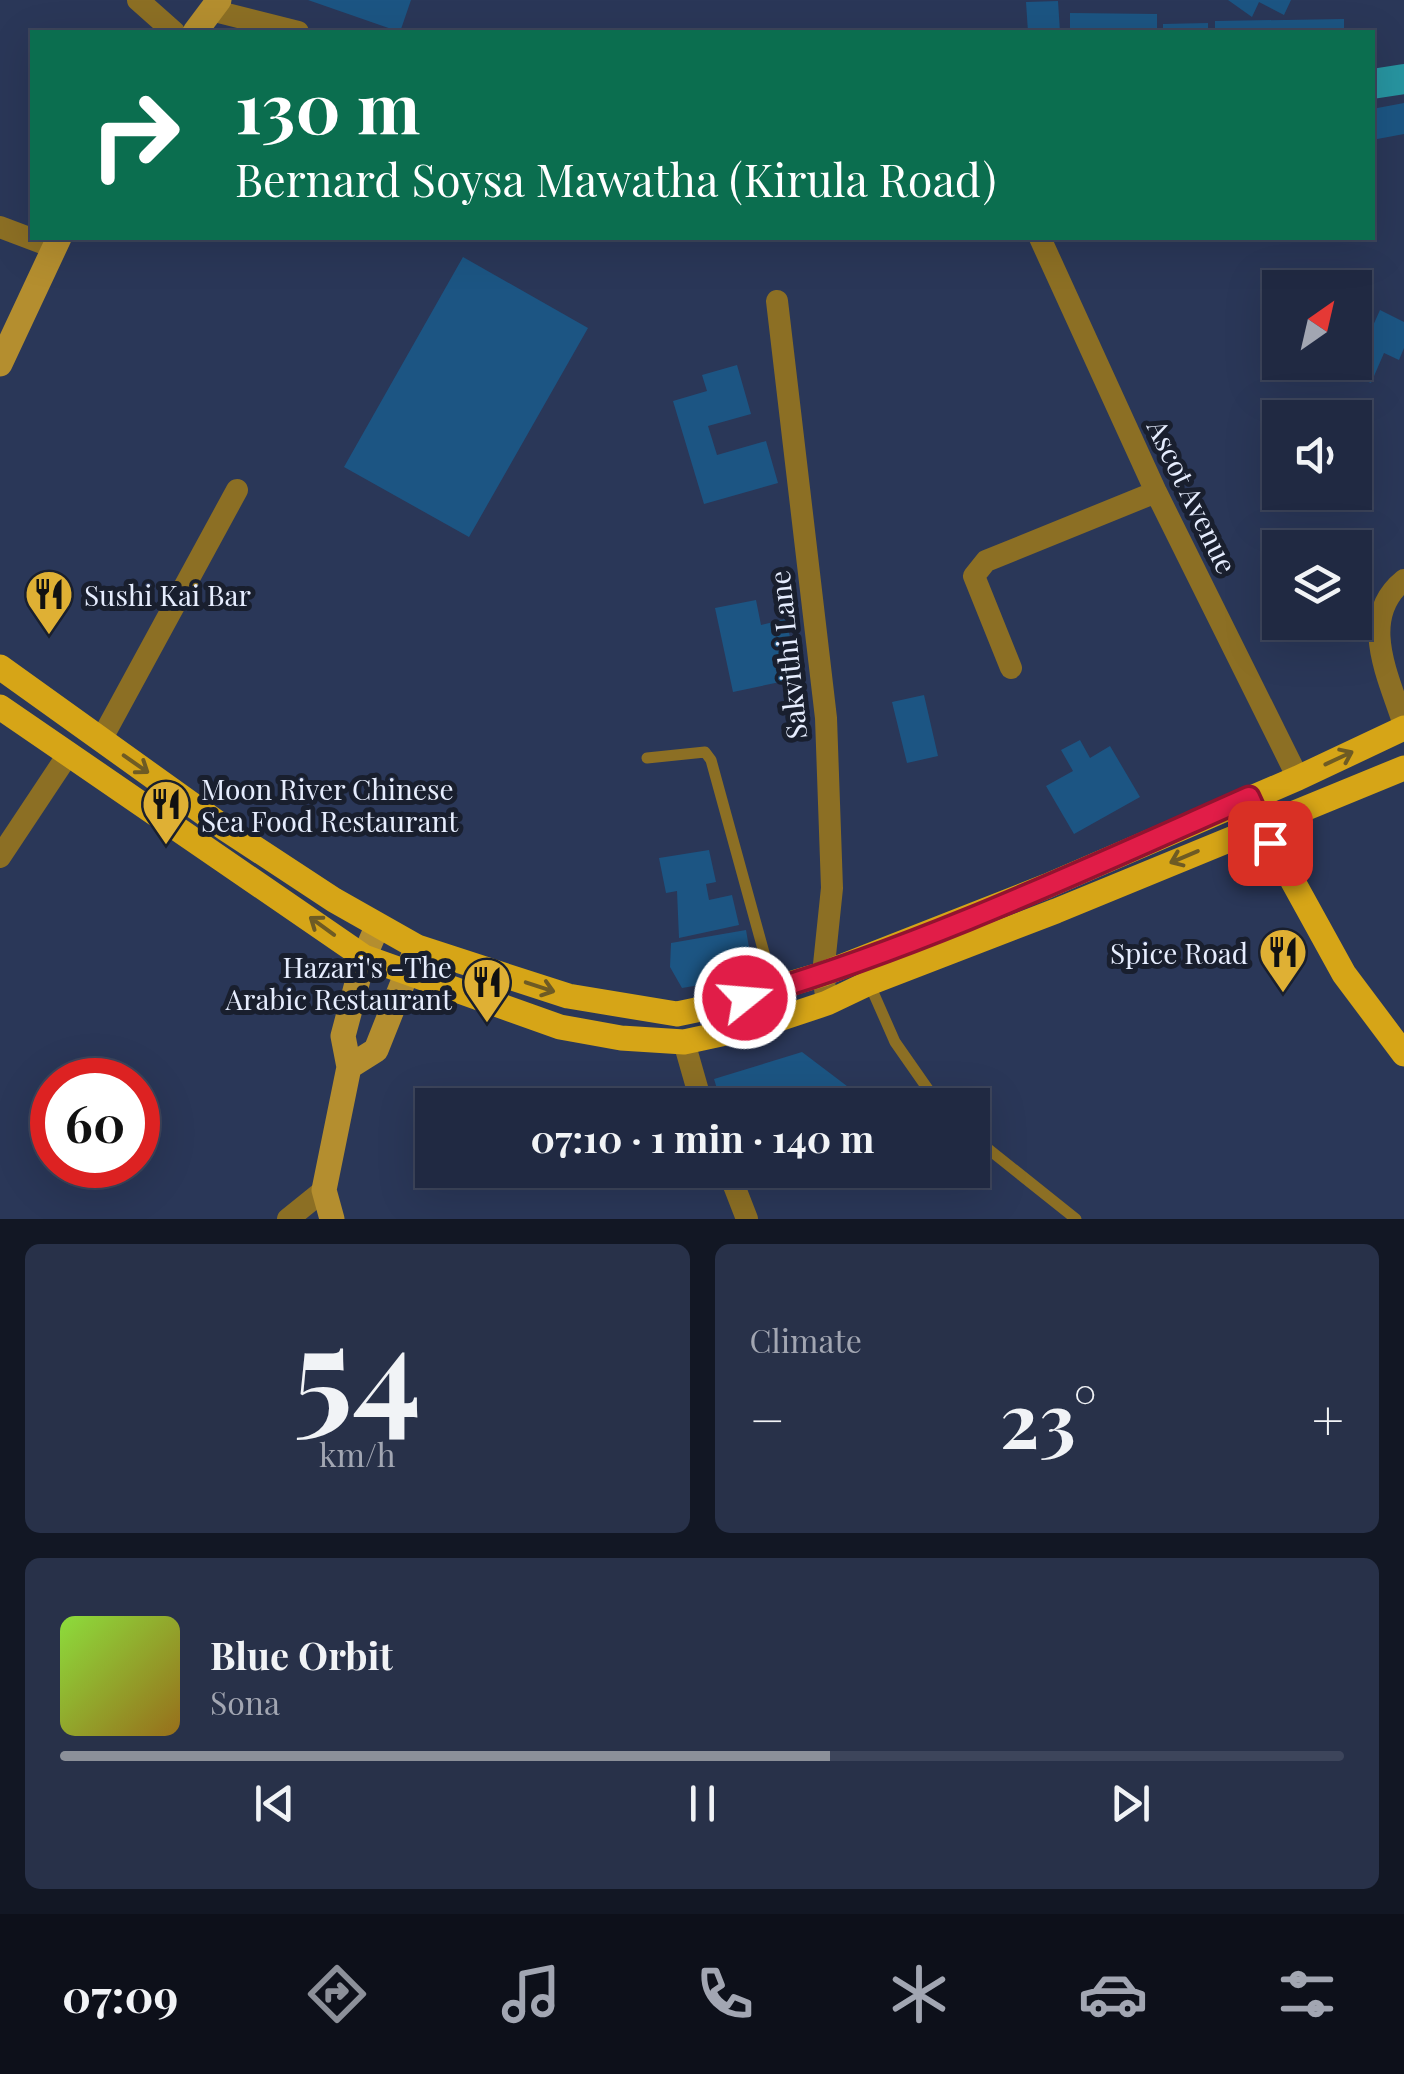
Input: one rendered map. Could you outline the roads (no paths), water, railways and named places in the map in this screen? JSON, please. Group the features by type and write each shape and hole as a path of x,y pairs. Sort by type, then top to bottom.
{"main road":[{"path":"196,30 215,5"},
{"path":"0,364 56,242"},
{"path":"0,667 226,828 417,947 568,996 677,1014 823,974 1046,886 1298,778 1404,726"},
{"path":"0,706 364,957 560,1027 620,1038 684,1042 758,1026 826,1004 868,983 1056,912 1404,768"},
{"path":"1249,797 1260,826 1344,974 1404,1054"},
{"path":"332,1219 324,1190 349,1068 342,1036 364,957 378,926"},
{"path":"349,1068 376,1050 417,947"}],"street":[{"path":"138,0 172,30"},
{"path":"215,5 292,30"},
{"path":"0,227 30,235"},
{"name":"Ascot Avenue","path":"1041,240 1156,492 1298,778"},
{"name":"Sakvithi Lane","path":"777,302 826,718 832,888 823,974 826,1004"},
{"path":"102,740 238,490"},
{"path":"1011,668 974,576 986,562 1156,492"},
{"path":"1404,580 1388,593 1378,620 1378,640 1404,726"},
{"path":"0,857 69,753"},
{"path":"684,1042 697,1088"},
{"path":"735,1188 748,1219"},
{"path":"288,1219 324,1190"}],"lane":[{"path":"646,758 705,752 712,760 774,989"},
{"path":"868,983 896,1042 927,1088"},
{"path":"990,1150 1076,1219"}],"waterway":[{"path":"1375,84 1404,79"}],"place":[{"name":"Sushi Kai Bar","path":"49,636"},
{"name":"Moon River Chinese Sea Food Restaurant","path":"166,846"},
{"name":"Spice Road","path":"1283,994"},
{"name":"Hazari's -The Arabic Restaurant","path":"487,1024"}]}
